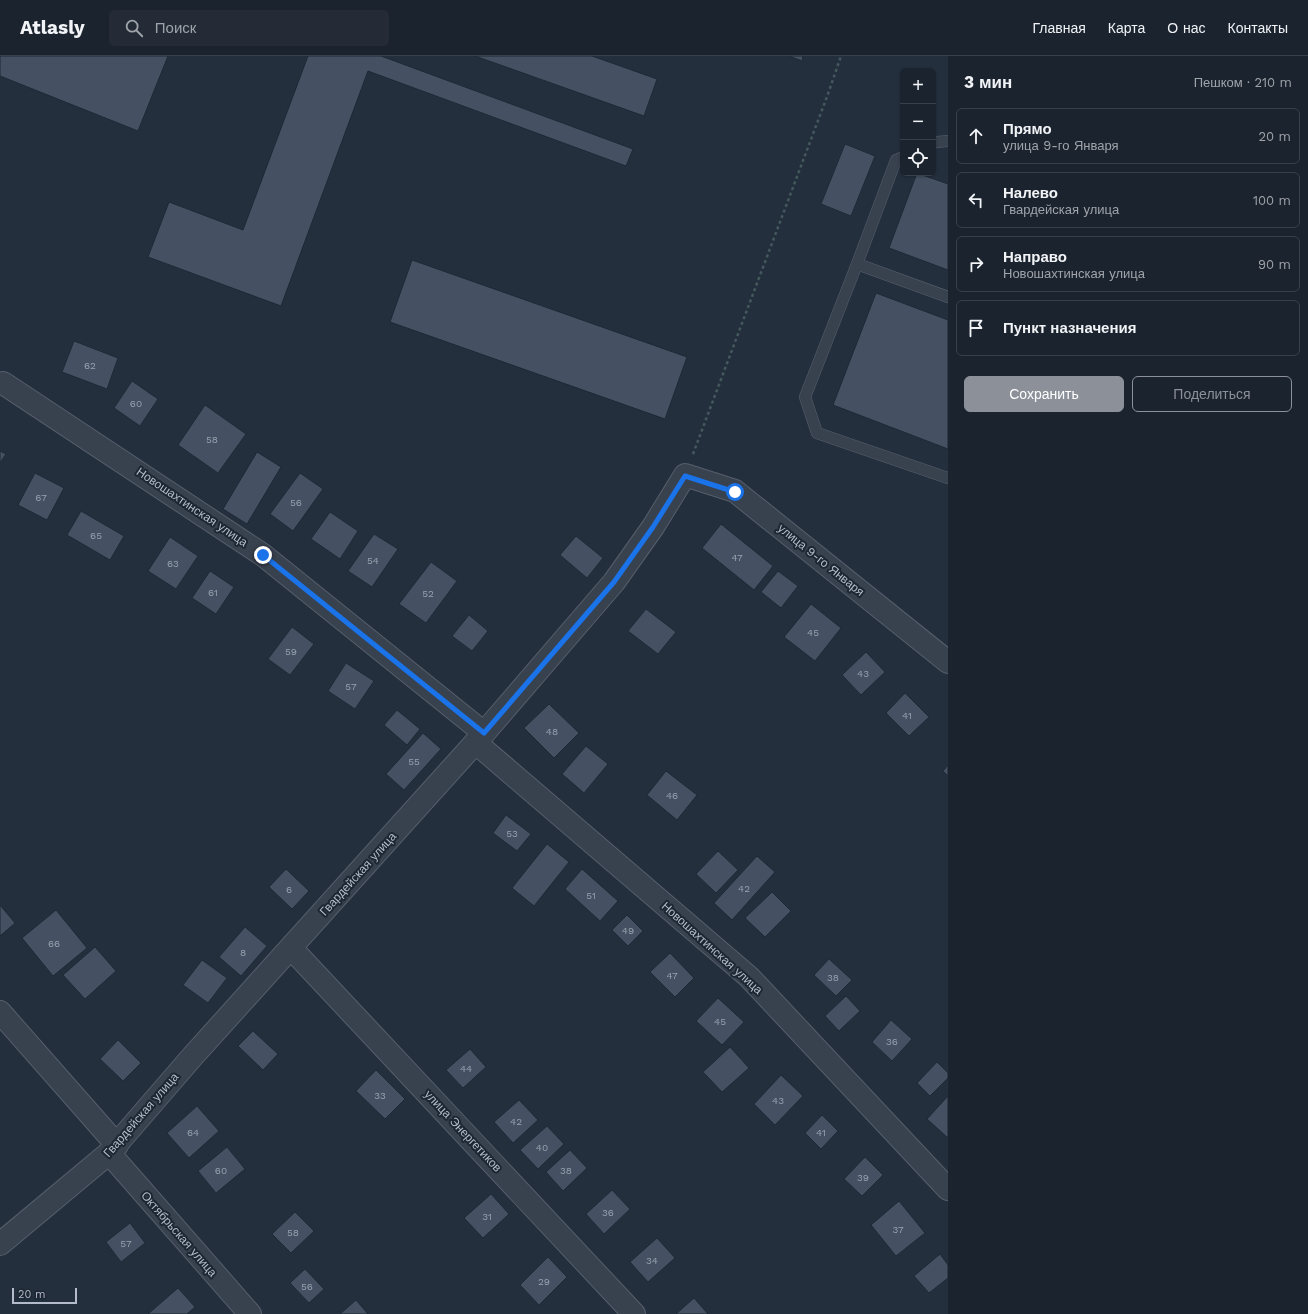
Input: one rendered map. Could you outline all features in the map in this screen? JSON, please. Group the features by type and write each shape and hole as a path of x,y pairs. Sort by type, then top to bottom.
{"street":[{"name":"Новошахтинская улица","path":"3,383 263,555 480,738 749,977 948,1189"},
{"name":"улица 9-го Января","path":"685,476 735,492 948,662"},
{"name":"Гвардейская улица","path":"0,1244 113,1149 192,1057 480,738 614,582 653,527 685,476"},
{"name":"улица Энергетиков","path":"291,948 634,1314"},
{"name":"Октябрьская улица","path":"0,1012 250,1314"}],"lane":[{"path":"936,142 948,141"},
{"path":"900,158 896,160 805,397 817,433 948,478"},
{"path":"857,264 948,298"}],"path":[{"path":"685,476 841,56"}],"building":[{"path":"0,56 168,56 138,131 0,76"},
{"path":"308,56 381,56 633,149 626,166 368,71 281,306 148,257 169,202 243,230"},
{"path":"475,56 592,56 657,79 644,116"},
{"path":"789,56 803,56 802,61"},
{"path":"845,144 875,156 851,216 821,204"},
{"path":"916,176 925,176 948,184 948,270 889,248"},
{"path":"412,260 687,357 665,419 390,322"},
{"path":"876,293 948,320 948,449 833,405"},
{"path":"74,341 118,358 107,389 62,372"},
{"path":"132,381 158,399 140,426 114,408"},
{"path":"205,405 246,434 218,473 178,445"},
{"path":"0,451 6,454 0,463"},
{"path":"257,452 281,467 247,524 223,509"},
{"path":"35,473 64,488 47,520 18,505"},
{"path":"300,473 323,489 293,531 270,514"},
{"path":"81,511 124,536 110,560 67,535"},
{"path":"330,512 358,531 340,559 311,539"},
{"path":"721,524 773,566 754,590 702,548"},
{"path":"374,534 398,549 372,587 348,571"},
{"path":"576,536 603,558 587,578 560,555"},
{"path":"170,537 198,556 176,589 148,571"},
{"path":"431,562 457,581 426,623 399,604"},
{"path":"210,571 234,587 216,614 192,598"},
{"path":"778,571 798,586 781,608 761,592"},
{"path":"811,604 841,628 815,661 784,637"},
{"path":"646,609 676,632 658,654 628,631"},
{"path":"469,615 488,631 472,651 452,636"},
{"path":"292,627 314,644 290,675 268,659"},
{"path":"866,652 885,672 861,695 842,675"},
{"path":"346,663 374,681 355,709 328,691"},
{"path":"905,693 929,717 909,736 886,713"},
{"path":"549,704 579,733 554,758 524,728"},
{"path":"397,710 420,729 407,745 384,725"},
{"path":"423,733 441,749 404,790 386,774"},
{"path":"586,746 608,764 584,793 562,774"},
{"path":"948,765 948,776 943,771"},
{"path":"666,771 697,795 677,820 647,795"},
{"path":"506,815 531,834 517,851 493,833"},
{"path":"547,844 569,862 534,906 512,888"},
{"path":"718,851 738,870 716,893 696,874"},
{"path":"757,856 775,872 732,920 714,903"},
{"path":"286,869 309,891 292,909 269,887"},
{"path":"582,869 618,901 600,921 565,889"},
{"path":"772,892 791,911 765,937 745,918"},
{"path":"0,905 15,923 0,936"},
{"path":"56,910 87,948 53,976 22,938"},
{"path":"627,915 643,931 628,946 612,930"},
{"path":"245,927 267,946 241,976 219,957"},
{"path":"95,947 116,971 85,999 63,975"},
{"path":"670,953 694,978 675,997 650,972"},
{"path":"829,959 852,980 836,996 814,975"},
{"path":"202,960 227,978 208,1003 183,985"},
{"path":"846,996 860,1011 839,1031 825,1016"},
{"path":"718,998 744,1022 722,1045 696,1021"},
{"path":"891,1020 912,1039 892,1061 872,1042"},
{"path":"253,1031 278,1054 263,1070 238,1046"},
{"path":"118,1040 141,1063 123,1081 100,1059"},
{"path":"730,1047 749,1068 722,1092 703,1072"},
{"path":"470,1049 486,1067 463,1088 446,1070"},
{"path":"937,1062 948,1073 948,1078 930,1096 917,1083"},
{"path":"376,1070 405,1099 385,1119 356,1091"},
{"path":"781,1075 803,1096 775,1125 754,1104"},
{"path":"948,1096 948,1138 927,1119"},
{"path":"519,1100 538,1120 513,1143 494,1122"},
{"path":"197,1106 219,1131 189,1158 167,1133"},
{"path":"822,1115 838,1131 821,1149 805,1133"},
{"path":"547,1126 564,1144 538,1169 520,1150"},
{"path":"227,1147 245,1169 216,1193 198,1171"},
{"path":"570,1150 587,1168 563,1191 546,1172"},
{"path":"865,1157 883,1175 862,1196 844,1179"},
{"path":"612,1190 630,1209 604,1234 586,1214"},
{"path":"491,1194 509,1214 483,1238 464,1218"},
{"path":"899,1201 925,1233 896,1256 871,1225"},
{"path":"295,1212 314,1231 291,1253 272,1234"},
{"path":"130,1223 145,1243 121,1262 106,1242"},
{"path":"657,1238 675,1258 648,1282 630,1262"},
{"path":"940,1254 948,1265 948,1278 929,1293 914,1276"},
{"path":"548,1257 567,1277 539,1305 520,1285"},
{"path":"305,1269 324,1289 309,1303 290,1283"},
{"path":"178,1288 195,1307 187,1314 148,1314"},
{"path":"694,1298 708,1314 676,1314"},
{"path":"356,1300 368,1314 340,1314"}],"route":[{"path":"263,555 484,733 614,582 653,527 685,476 735,492"}]}
